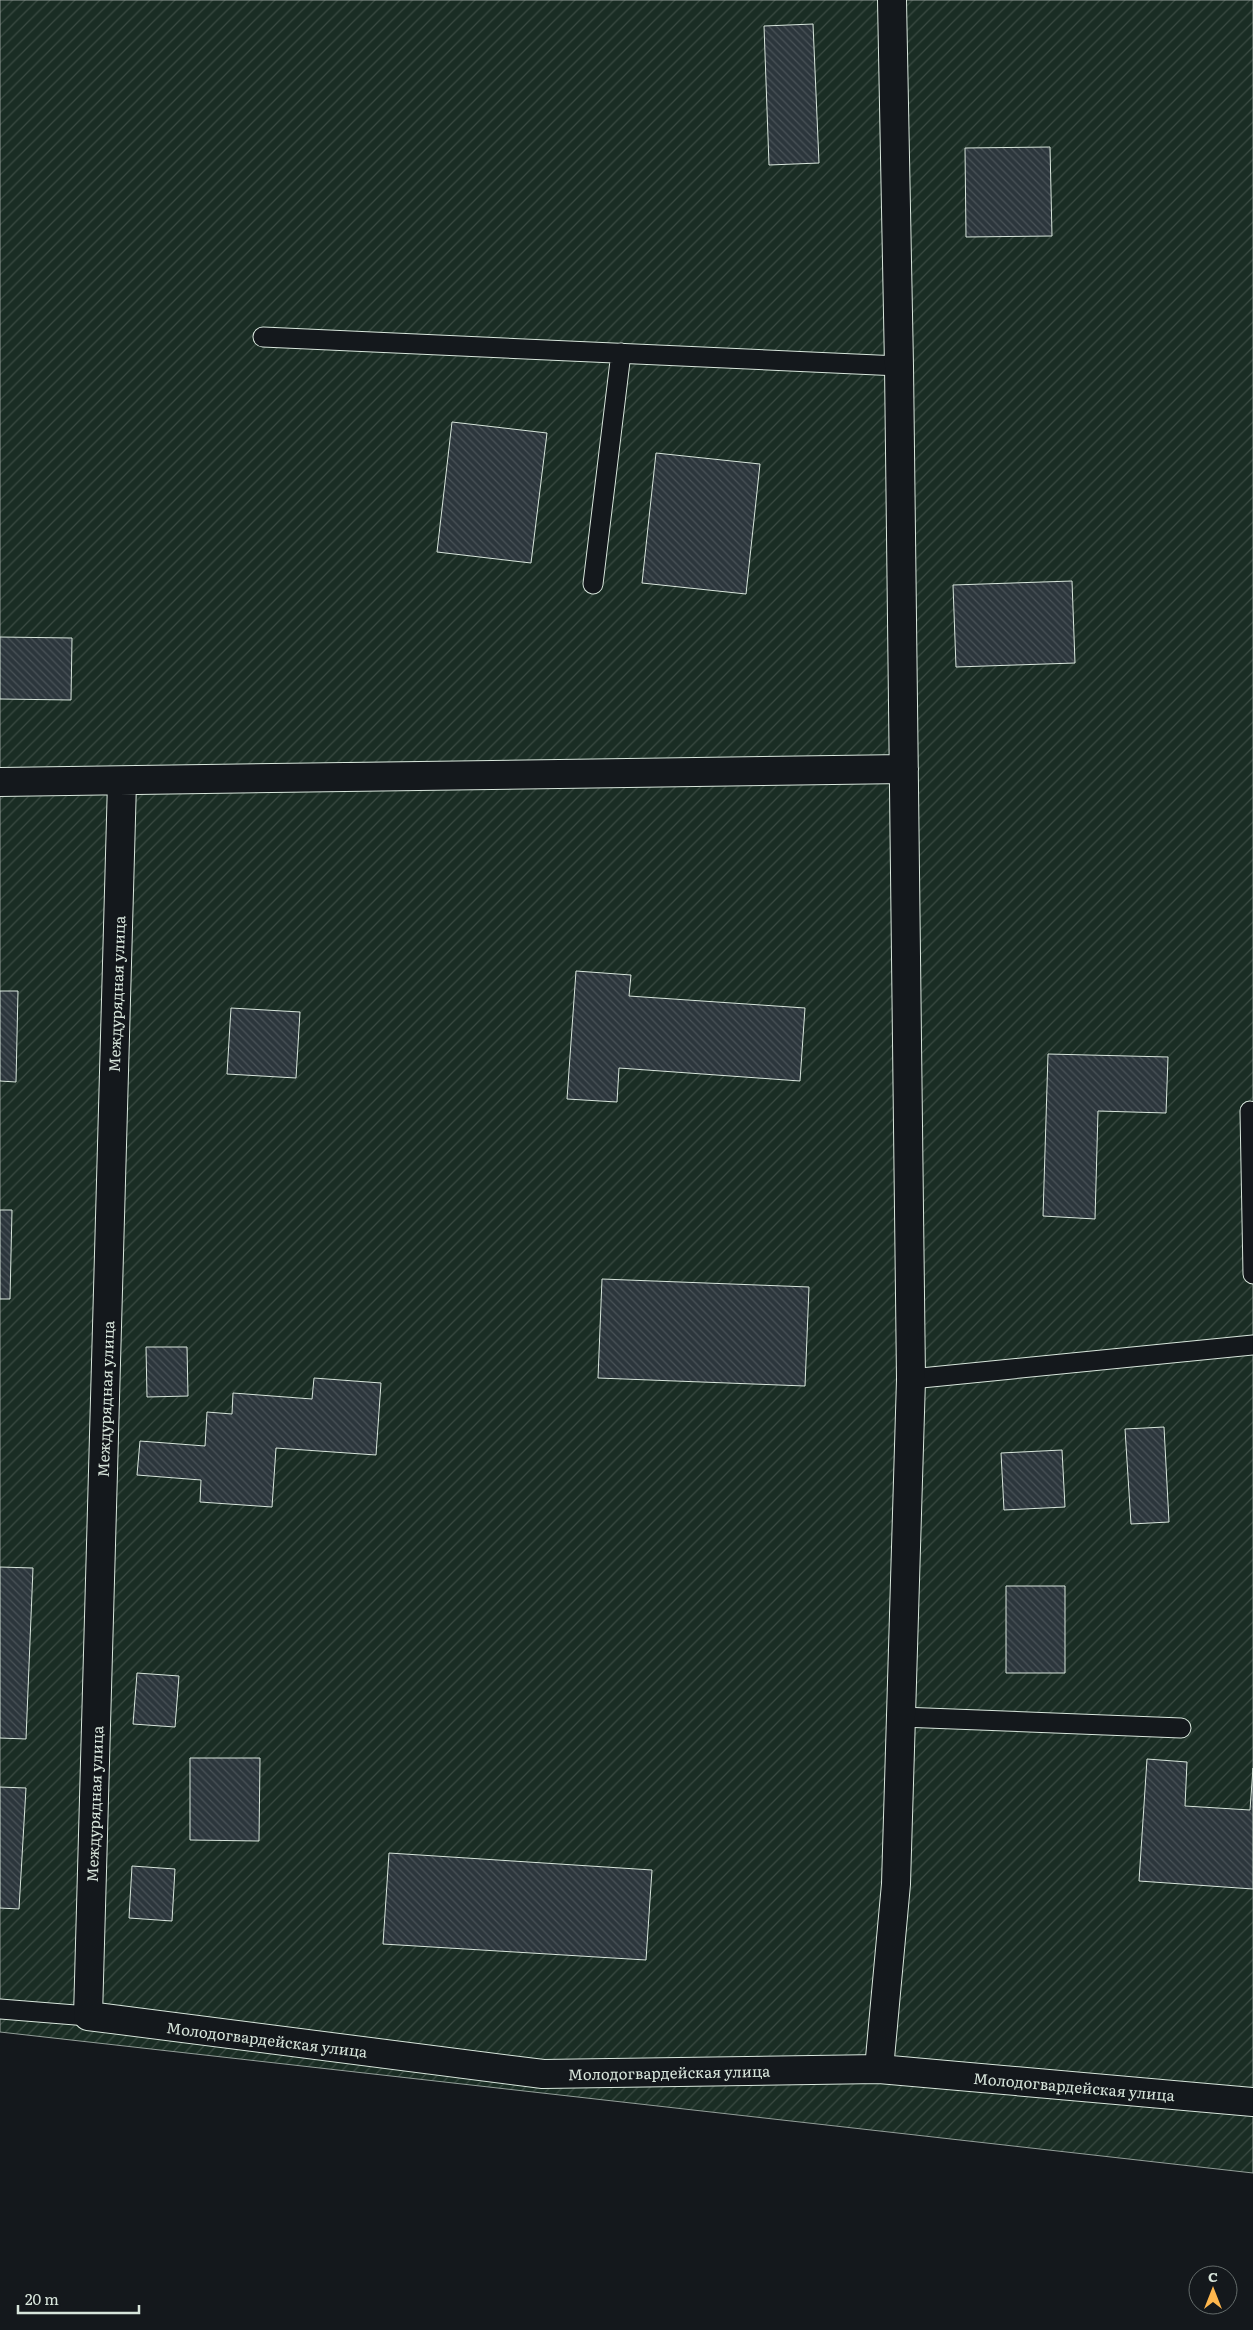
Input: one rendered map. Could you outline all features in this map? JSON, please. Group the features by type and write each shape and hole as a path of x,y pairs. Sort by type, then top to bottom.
{"street":[{"path":"880,2069 896,1884 911,1379 899,366 892,0"},
{"path":"0,782 122,782 904,769"},
{"name":"Междурядная улица","path":"88,2016 122,782"},
{"name":"Молодогвардейская улица","path":"88,2016 543,2074 880,2069 1253,2102"}],"lane":[{"path":"263,337 899,366"},
{"path":"593,584 621,353"},
{"path":"1250,1111 1253,1274"},
{"path":"911,1379 1253,1345"},
{"path":"901,1717 1181,1728"},
{"path":"0,2009 88,2016"}],"green space":[{"path":"0,0 1253,0 1253,2173 0,2032"}],"building":[{"path":"813,24 819,163 769,165 764,26"},
{"path":"1050,147 1052,236 966,237 965,148"},
{"path":"452,422 547,433 531,563 437,552"},
{"path":"656,453 760,464 746,594 642,583"},
{"path":"1072,581 1075,663 956,667 953,585"},
{"path":"0,637 72,638 71,700 0,699"},
{"path":"576,971 631,975 629,996 805,1008 800,1081 619,1068 617,1102 567,1099"},
{"path":"0,991 18,991 16,1082 0,1081"},
{"path":"231,1008 300,1012 296,1078 227,1074"},
{"path":"1048,1054 1168,1057 1166,1113 1098,1111 1095,1219 1043,1216"},
{"path":"0,1210 12,1210 10,1299 0,1299"},
{"path":"602,1279 809,1287 805,1386 598,1378"},
{"path":"146,1347 187,1347 188,1396 147,1397"},
{"path":"314,1378 381,1383 376,1455 276,1448 272,1507 200,1502 201,1480 137,1475 140,1441 205,1446 207,1412 232,1414 233,1393 312,1399"},
{"path":"1164,1427 1169,1522 1131,1524 1125,1429"},
{"path":"1062,1450 1065,1507 1004,1510 1001,1453"},
{"path":"0,1567 33,1568 26,1739 0,1738"},
{"path":"1006,1586 1065,1586 1065,1673 1006,1673"},
{"path":"137,1673 179,1676 175,1727 133,1724"},
{"path":"190,1758 260,1758 259,1841 190,1840"},
{"path":"1147,1759 1187,1762 1185,1806 1250,1810 1253,1768 1253,1889 1139,1881"},
{"path":"0,1787 26,1788 19,1909 0,1908"},
{"path":"389,1853 652,1870 646,1960 383,1944"},
{"path":"132,1866 175,1869 172,1921 129,1918"}]}
